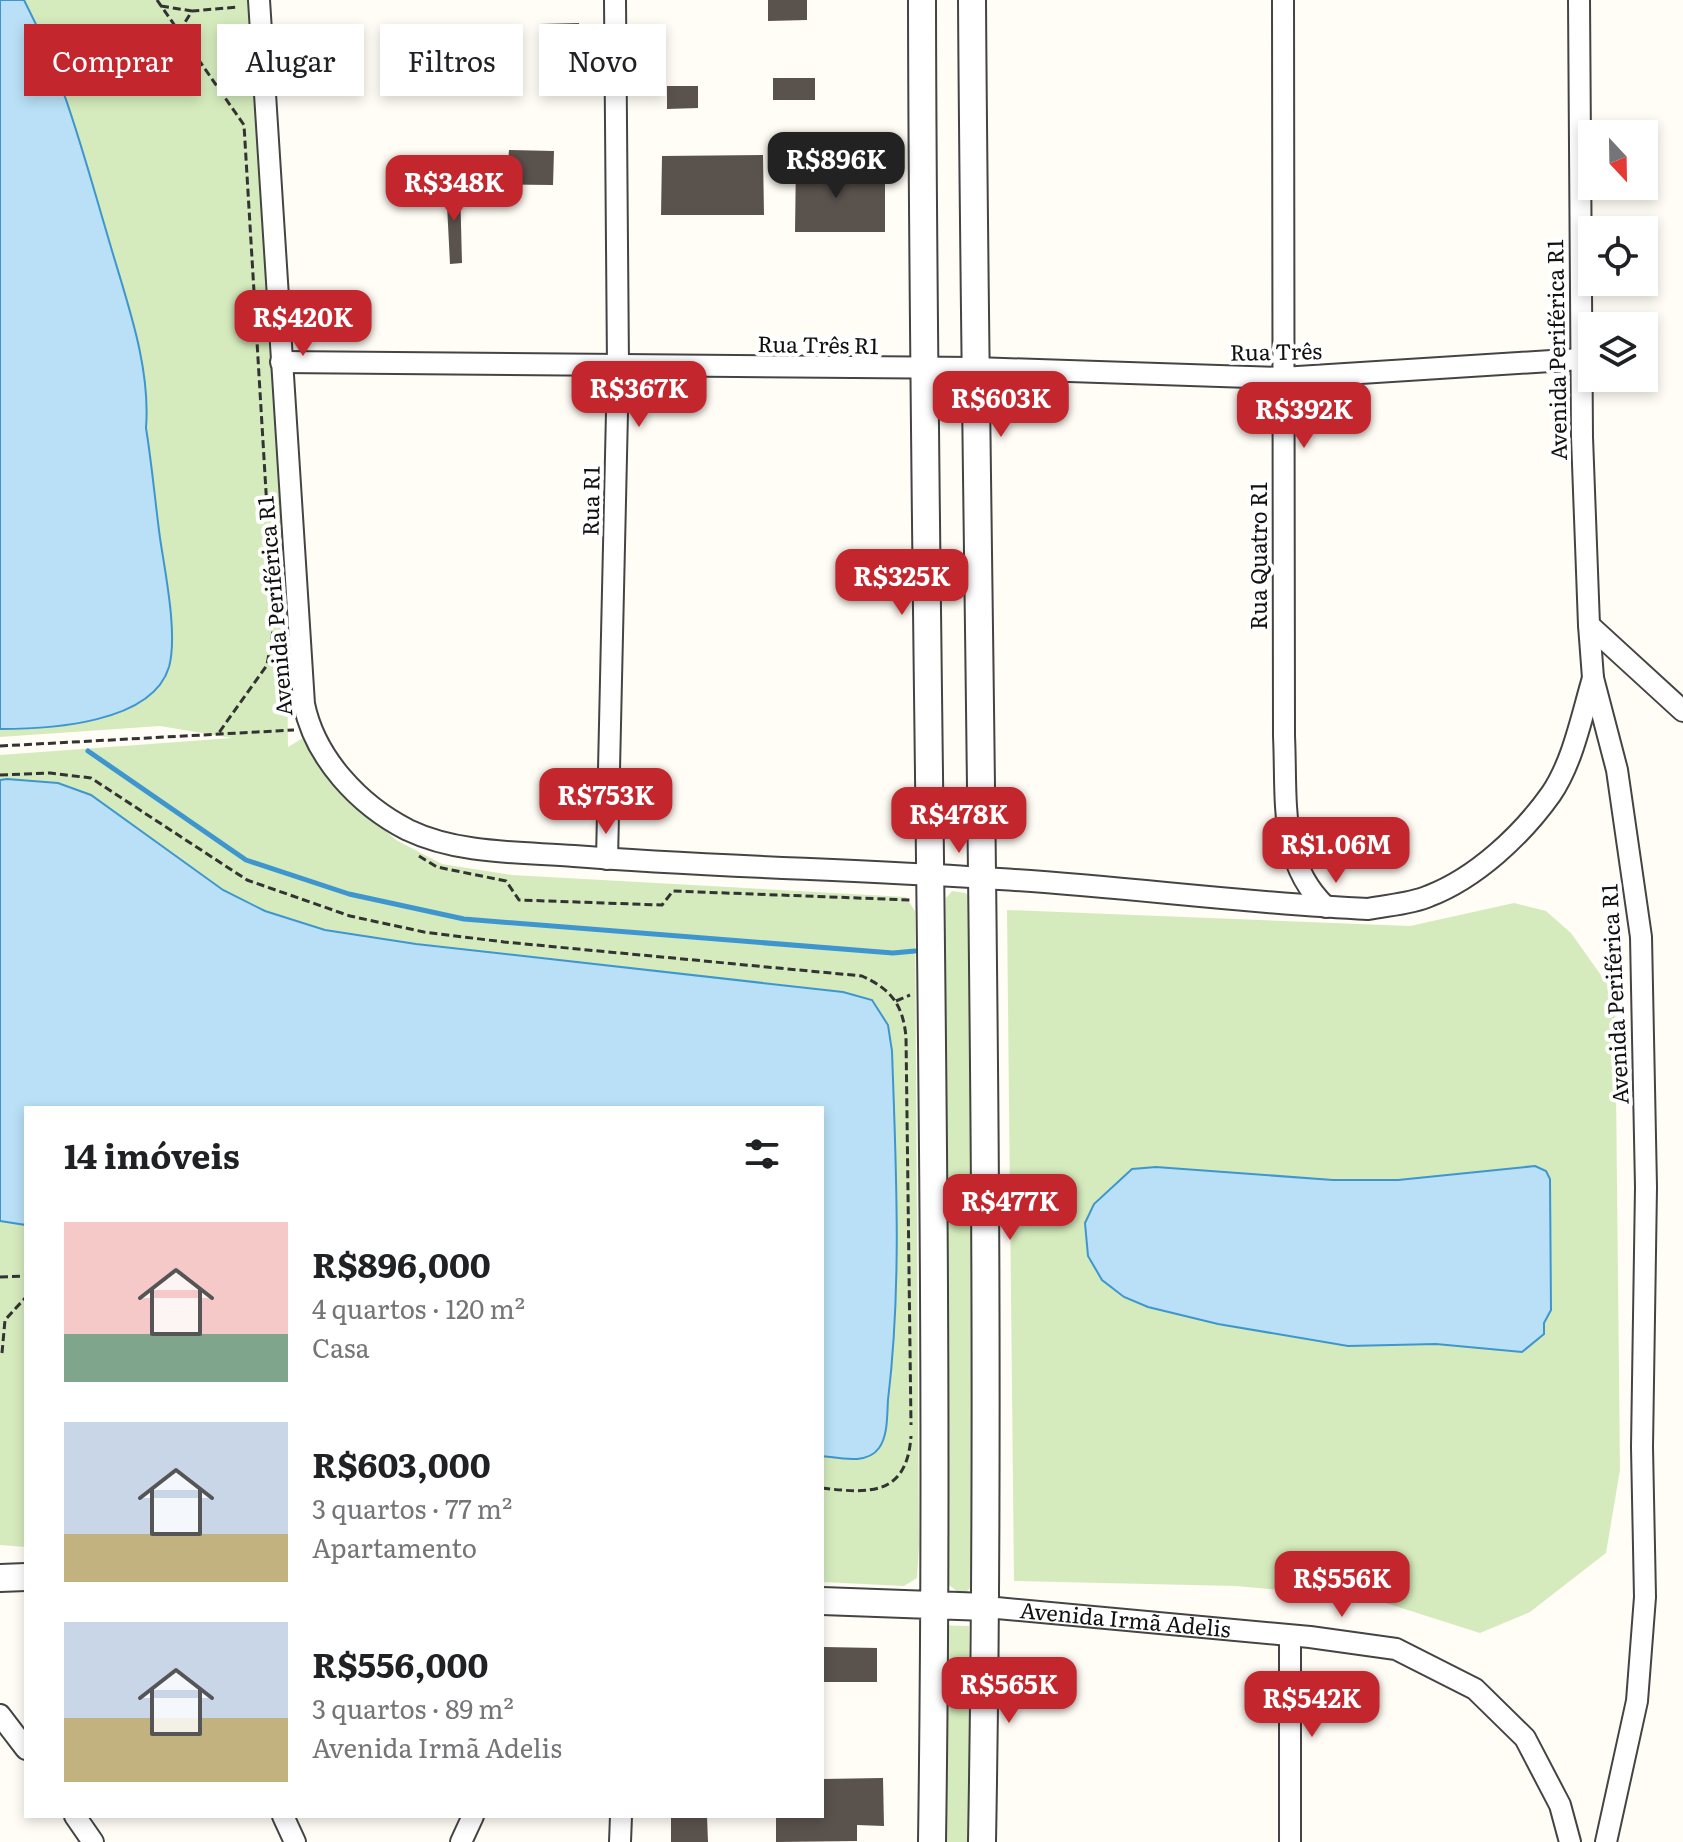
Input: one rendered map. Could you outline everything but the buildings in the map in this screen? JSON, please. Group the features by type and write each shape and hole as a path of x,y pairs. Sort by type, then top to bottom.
{"street":[{"name":"Rua R1","path":"607,859 618,367 615,0"},
{"path":"922,0 922,370 932,876 935,1603 932,1842"},
{"path":"972,0 983,878 986,1607 982,1842"},
{"name":"Rua Quatro R1","path":"1283,0 1284,736 1289,833 1295,867 1309,890 1326,907"},
{"name":"Avenida Periférica R1","path":"1579,0 1582,312"},
{"name":"Avenida Periférica R1","path":"259,3 293,565 308,722 342,779 363,800 409,830 462,847 607,859 983,878 1368,909 1427,897 1471,875 1552,792 1571,749 1593,678"},
{"name":"Rua Três","path":"922,370 975,368 1282,378 1578,359"},
{"name":"Rua Três R1","path":"281,362 922,370"},
{"name":"Avenida Periférica R1","path":"1582,392 1584,534 1593,678 1617,770 1641,937 1646,1187 1642,1447 1645,1597 1637,1701 1606,1842"},
{"path":"1589,625 1683,711"},
{"path":"0,1578 24,1577"},
{"name":"Avenida Irmã Adelis","path":"824,1601 986,1607 1396,1649 1475,1689 1525,1738 1560,1805 1570,1842"},
{"path":"1290,1636 1290,1842"},
{"path":"0,1715 24,1746"},
{"path":"76,1818 93,1842"},
{"path":"284,1818 295,1842"},
{"path":"461,1842 472,1818"},
{"path":"620,1842 621,1818"}],"path":[{"path":"157,0 173,24"},
{"path":"161,6 192,11 259,3"},
{"path":"184,24 192,11"},
{"path":"201,64 244,125 274,625 267,665 218,734"},
{"path":"0,746 291,731 308,722"},
{"path":"0,775 50,773 91,778 247,880 350,916 424,932 504,942 862,976 889,991 904,1017 906,1037 910,1457 899,1478 874,1490 856,1492 824,1488"},
{"path":"0,1277 24,1276"},
{"path":"2,1353 5,1320 24,1299"}],"green space":[{"path":"0,0 249,0 251,24 217,24 217,96 255,96 286,587 288,747 303,738 342,793 396,840 442,864 512,875 906,897 915,911 917,1578 904,1586 824,1582 824,1106 24,1106 24,1547 0,1545 0,755 232,738 160,726 0,737"},
{"path":"952,891 970,897 972,1585 967,1592 959,1593 949,1585 944,1327 946,898"},
{"path":"1514,903 1546,911 1571,933 1615,995 1620,1470 1606,1553 1530,1612 1480,1633 1370,1598 1236,1586 1014,1581 1007,910 1410,926"},
{"path":"930,1625 969,1626 971,1842 929,1842"}],"water":[{"path":"0,0 24,0 36,24 24,24 24,96 64,96 141,355 146,428 172,638 169,667 159,686 142,701 121,712 96,719 44,727 0,729"},
{"path":"0,780 58,783 91,795 223,890 265,911 325,930 416,944 843,992 872,1000 888,1025 892,1051 896,1182 895,1313 886,1425 879,1448 860,1459 824,1456 824,1106 24,1106 24,1225 0,1221"},
{"path":"1535,1166 1546,1171 1550,1179 1551,1310 1544,1323 1544,1334 1522,1352 1436,1344 1348,1346 1218,1324 1148,1307 1124,1297 1102,1280 1088,1256 1085,1223 1094,1204 1132,1169 1156,1167 1333,1180 1398,1180"}],"waterway":[{"path":"88,751 246,860 349,894 464,919 893,953 915,951"}]}
